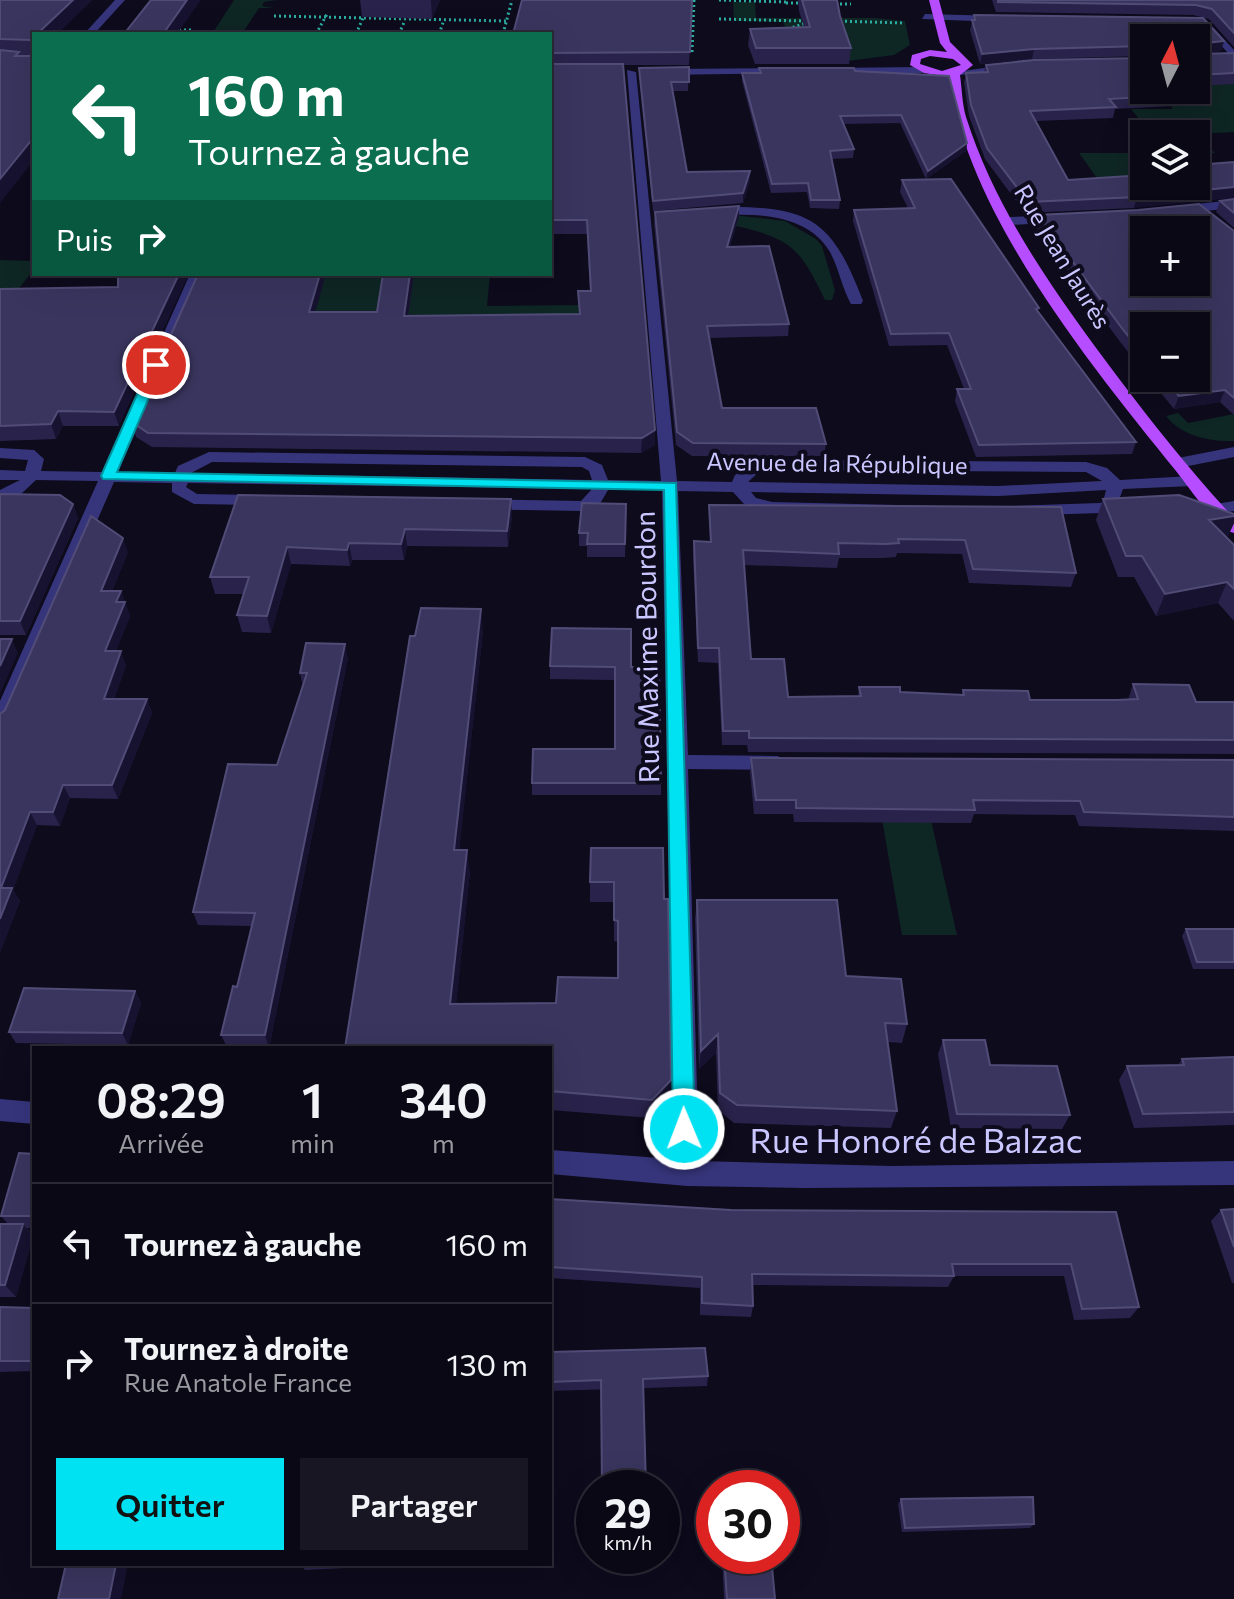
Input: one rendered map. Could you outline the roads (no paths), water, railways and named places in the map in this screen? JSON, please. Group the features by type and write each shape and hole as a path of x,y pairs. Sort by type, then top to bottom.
{"main road":[{"path":"922,0 927,24"},
{"path":"925,71 957,72 968,65 945,43 934,0"},
{"path":"956,102 915,65 916,57 930,48 959,57"},
{"path":"956,102 957,72"},
{"name":"Rue Jean Jaurès","path":"956,102 984,174 1066,315 1192,481 1234,528"}],"street":[{"path":"91,32 120,0"},
{"path":"927,24 938,17 1012,19"},
{"path":"1192,21 1204,23 1234,56"},
{"path":"1221,58 1234,56"},
{"path":"916,57 818,71 925,71"},
{"path":"957,72 1019,65 959,57"},
{"path":"615,72 804,71"},
{"name":"Rue Maxime Bourdon","path":"641,72 644,218 671,486 687,1174"},
{"path":"1157,213 1234,204"},
{"path":"1199,208 1211,218"},
{"path":"704,213 769,213 815,229 833,247 856,301"},
{"path":"644,218 659,216"},
{"path":"1010,221 1072,219"},
{"path":"0,722 196,276"},
{"path":"1178,463 1234,452"},
{"path":"0,453 34,455 33,476 22,488 0,495"},
{"path":"209,457 585,462 596,468 602,485 595,499 584,506 194,499 178,489 179,479 190,464 209,457"},
{"path":"1116,485 1110,505 1101,508 982,512 772,507 750,501 738,487 741,478 757,465 1086,467 1101,471 1116,485 1192,481"},
{"path":"0,475 179,479"},
{"name":"Avenue de la République","path":"602,485 738,487"},
{"path":"1216,509 1234,506"},
{"path":"10,644 32,644"},
{"path":"678,762 796,763"},
{"path":"0,1110 32,1113"},
{"name":"Rue Honoré de Balzac","path":"552,1162 687,1174 966,1178 1234,1173"}]}
